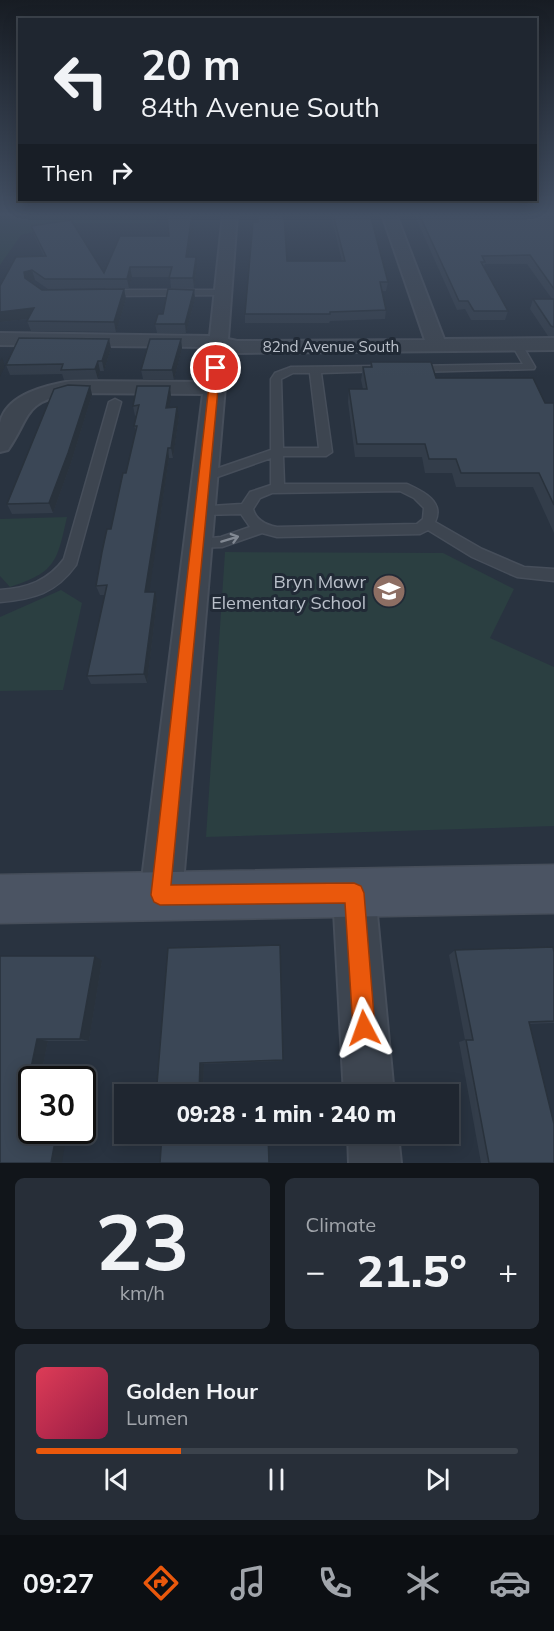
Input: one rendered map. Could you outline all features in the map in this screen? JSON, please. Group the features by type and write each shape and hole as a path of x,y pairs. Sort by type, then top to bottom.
{"street":[{"path":"160,895 214,388 224,268"},
{"path":"409,268 438,346"},
{"name":"82nd Avenue South","path":"0,339 217,341 237,347 554,344"},
{"path":"0,445 12,418 26,400 35,396 71,387 214,388"},
{"path":"0,899 554,889"},
{"path":"354,893 368,1084"},
{"path":"373,1144 375,1163"}],"lane":[{"path":"93,294 222,292"},
{"path":"399,369 530,368 517,345"},
{"path":"278,488 276,379 279,375 291,370 387,369"},
{"path":"203,478 277,452 326,452 315,370"},
{"path":"0,596 13,595 45,584 58,577 71,561 115,402"},
{"path":"402,487 419,495 431,507 432,517 428,524 420,529 408,531 278,532 262,528 248,517 246,508 255,495 278,488 402,487"},
{"path":"200,510 246,508"},
{"path":"428,524 477,553 522,573 554,575"},
{"path":"197,544 222,542 262,528"}],"green space":[{"path":"67,517 57,555 52,563 37,576 10,587 0,576 0,519"},
{"path":"225,552 443,553 514,589 490,638 554,667 554,826 206,837"},
{"path":"61,590 82,603 63,690 0,691 0,617"}],"building":[{"path":"10,268 101,268 104,273 106,268 130,268 127,279 45,279 32,270 24,272 25,278 42,290 124,289 114,322 27,321 34,308 0,312 0,286"},
{"path":"172,268 194,268 193,278 169,278"},
{"path":"249,268 384,268 388,282 380,282 386,310 330,312 330,314 245,314"},
{"path":"444,268 484,268 508,311 474,311 468,301 459,301"},
{"path":"539,268 554,268 554,289"},
{"path":"168,289 194,290 185,324 155,324 158,314 163,314"},
{"path":"533,299 554,299 554,327 551,326"},
{"path":"19,338 109,339 102,361 98,361 95,369 61,370 63,364 6,365"},
{"path":"150,339 181,339 172,370 141,370"},
{"path":"371,362 431,362 436,378 533,378 545,403 554,403 554,505 539,473 461,473 456,459 429,459 425,444 357,444 349,389 367,389 363,367 372,367"},
{"path":"68,385 90,386 49,503 7,504 54,389"},
{"path":"137,386 170,386 166,408 177,407 171,448 168,448 145,592 155,592 144,674 87,676 107,585 96,586 102,552 107,529 111,529 123,473 126,473 137,426 134,426 139,405 133,406"},
{"path":"280,945 283,1060 200,1063 199,1084 157,1084 168,948"},
{"path":"553,947 554,1021 529,1022 554,1124 554,1163 489,1163 466,1040 473,1040 455,950"},
{"path":"0,956 95,956 80,1039 37,1039 31,1066 18,1066 18,1144 55,1144 51,1163 0,1163"},
{"path":"161,1144 268,1144 269,1163 160,1163"}],"place":[{"name":"Bryn Mawr Elementary School","path":"389,591"}],"route":[{"path":"216,368 160,895 354,893 364,1028"}]}
